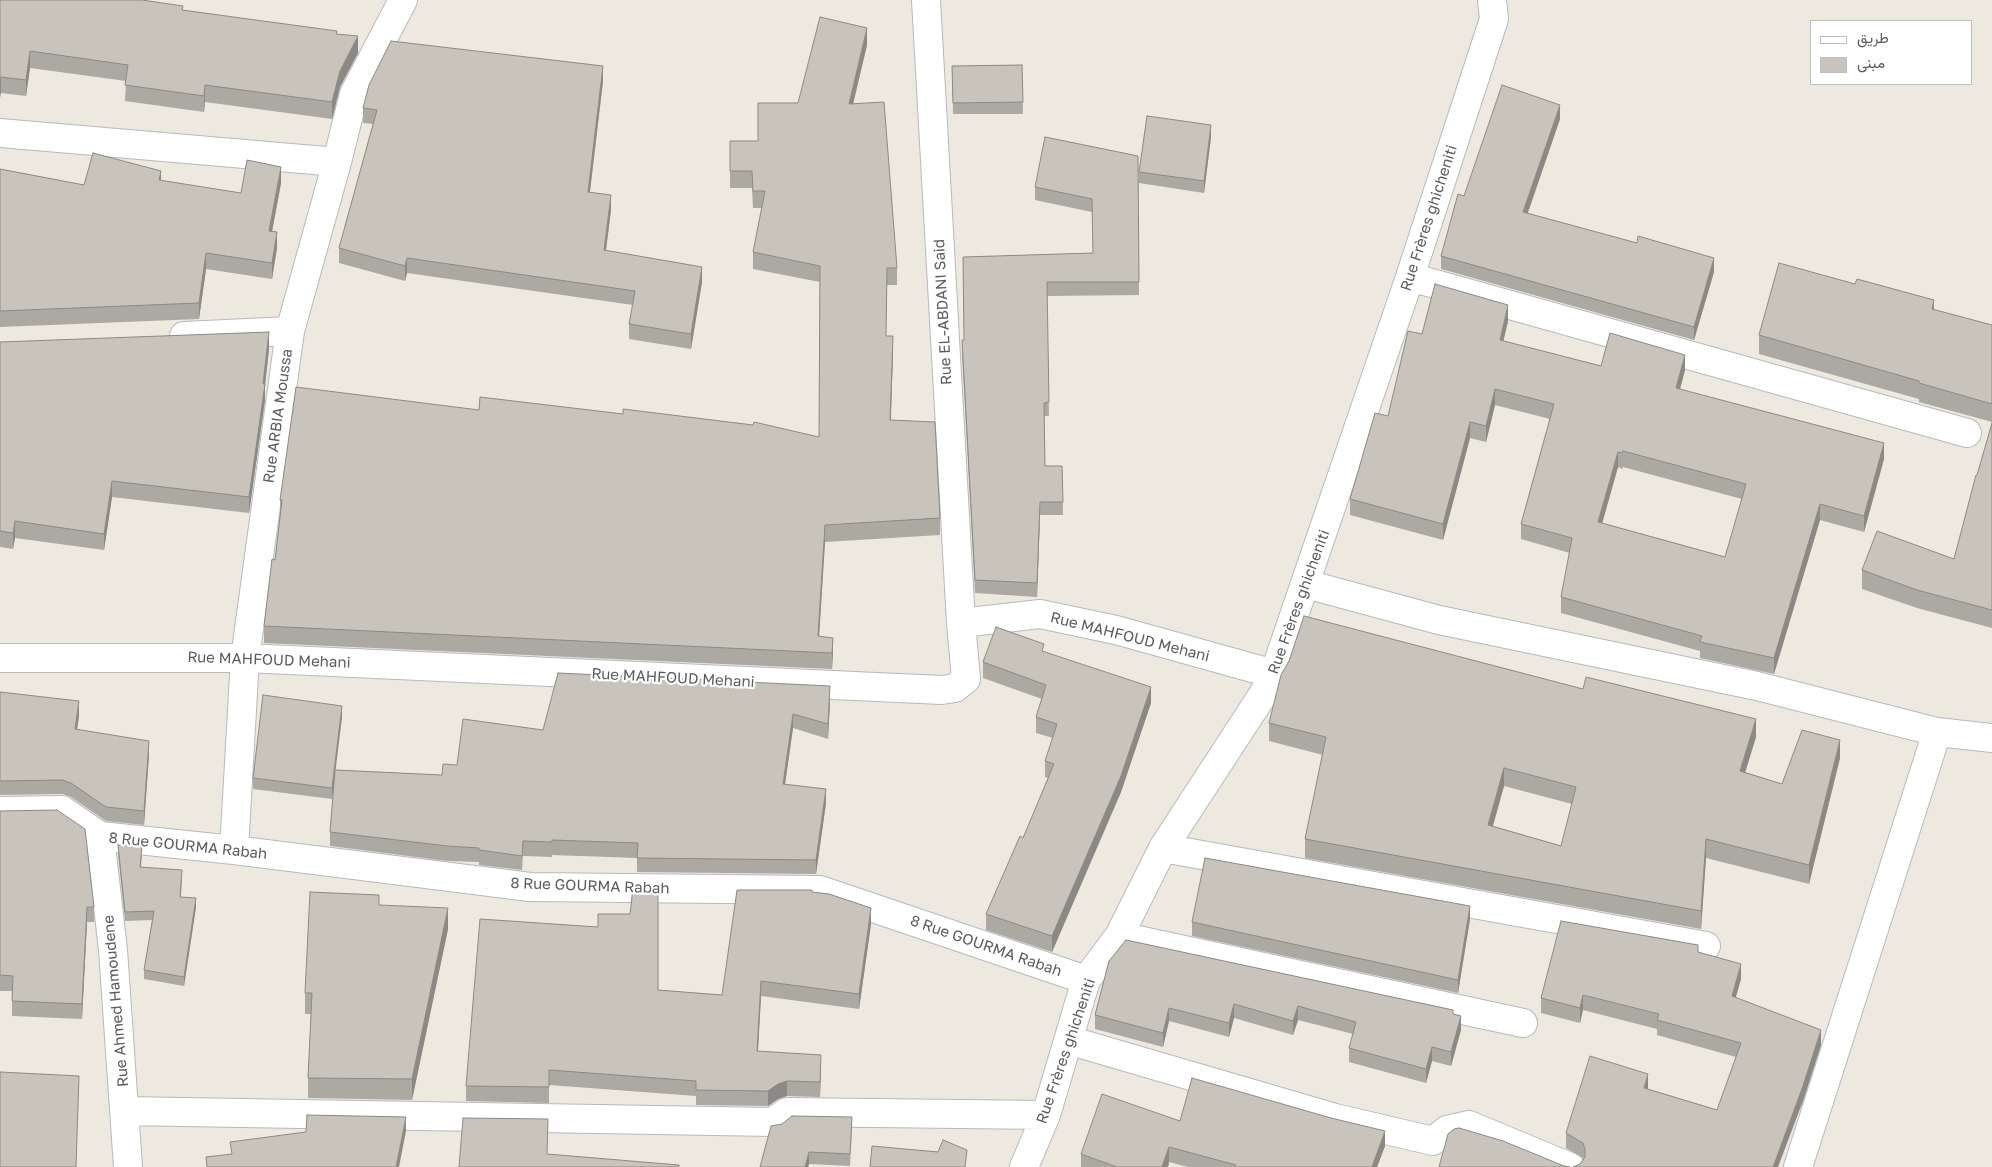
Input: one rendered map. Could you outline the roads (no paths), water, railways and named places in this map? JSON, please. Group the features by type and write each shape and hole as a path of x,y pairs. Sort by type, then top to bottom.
{"street":[{"name":"Rue ARBIA Moussa","path":"234,850 245,658 290,332 354,94 403,0"},
{"name":"Rue EL-ABDANI Said","path":"926,0 961,623"},
{"name":"Rue Frères ghicheniti","path":"1024,1167 1046,1115 1086,980 1120,936 1164,848 1262,696 1274,674 1410,276 1494,19 1492,0"},
{"path":"0,133 337,162"},
{"path":"1410,276 1967,433"},
{"path":"154,337 290,332"},
{"path":"1306,584 1438,620 1757,686 1937,732 1992,738"},
{"name":"Rue MAHFOUD Mehani","path":"0,658 245,658 942,690 955,688 966,679 961,623 1040,614 1116,630 1274,674"},
{"path":"1798,1167 1937,732"},
{"name":"8 Rue GOURMA Rabah","path":"0,810 62,810 100,836 234,850 530,887 820,890 1086,980"},
{"name":"Rue Ahmed Hamoudene","path":"100,836 113,950 128,1167"},
{"path":"1164,848 1706,946"},
{"path":"1120,936 1523,1023"},
{"path":"1068,1040 1336,1118 1433,1140 1447,1130 1468,1125 1570,1167"},
{"path":"124,1111 773,1122 787,1112 1046,1115"}]}
